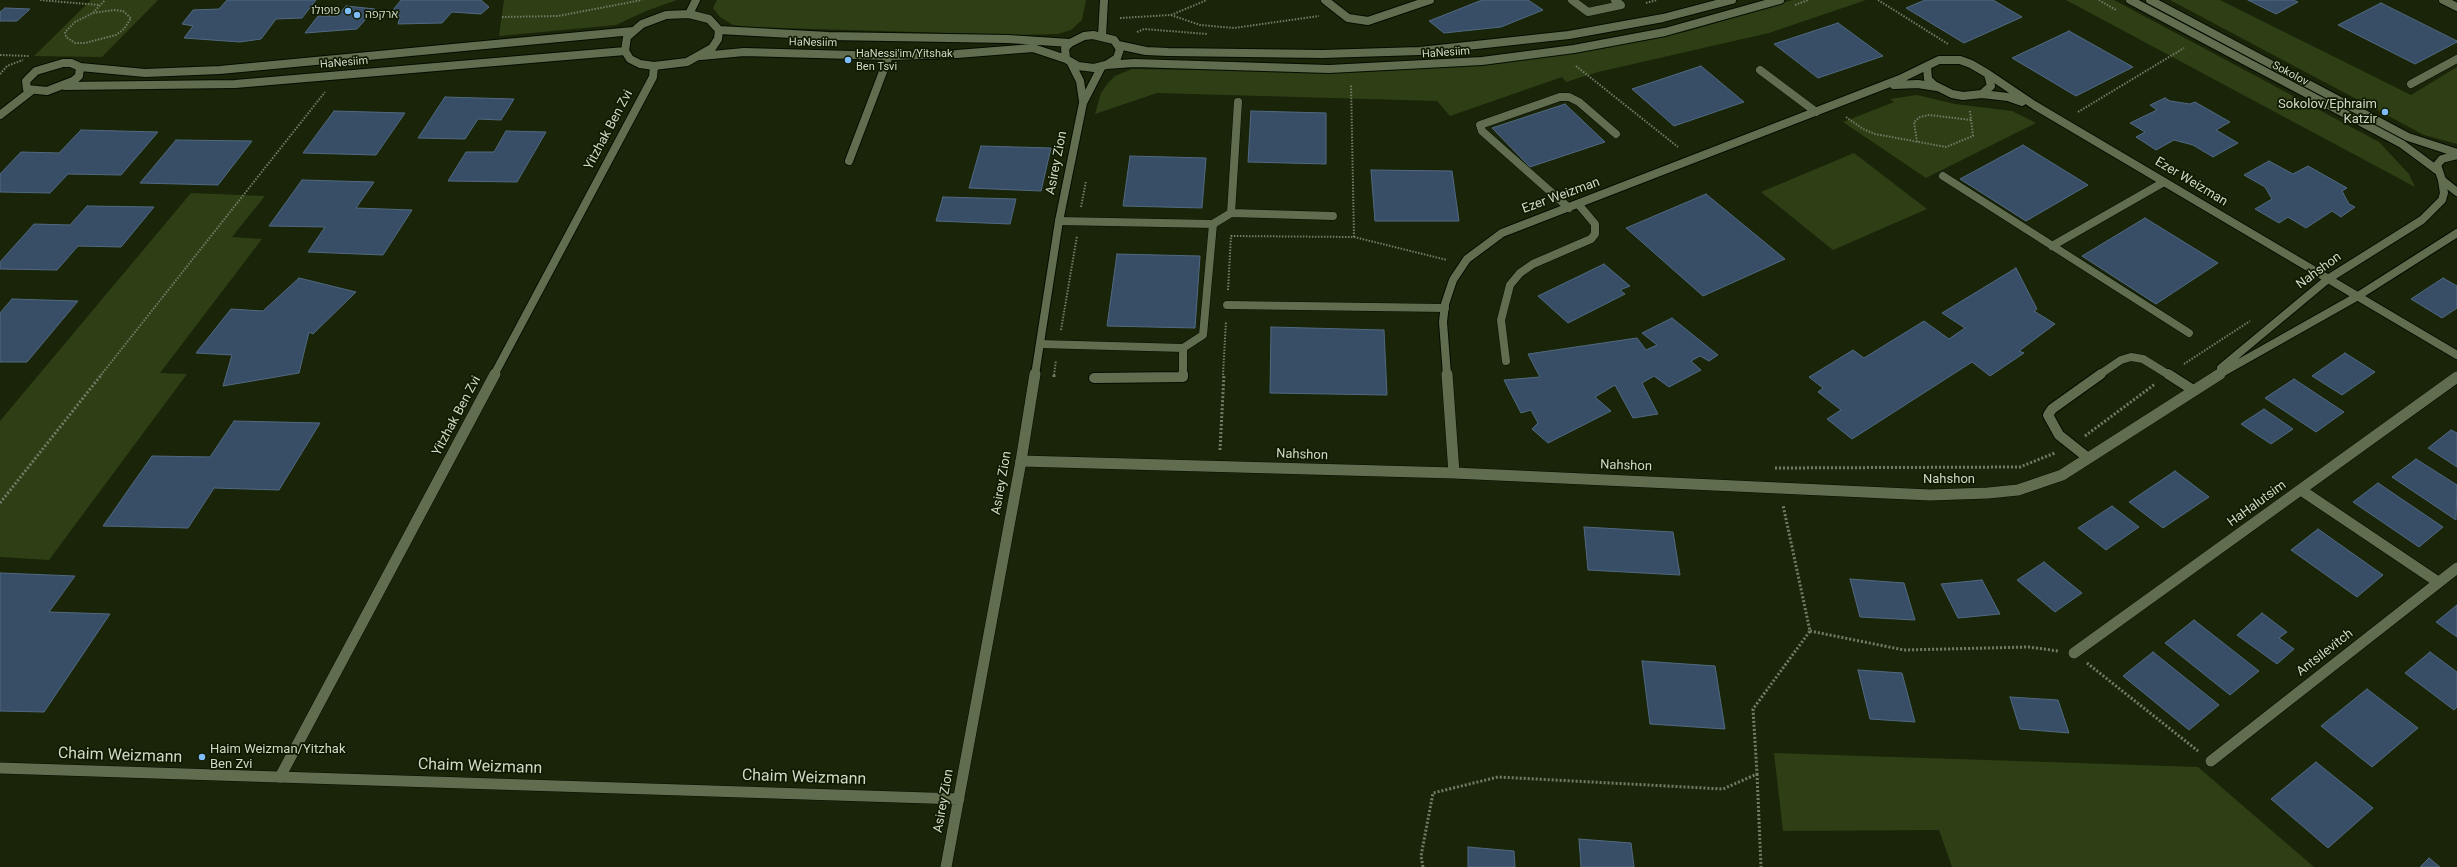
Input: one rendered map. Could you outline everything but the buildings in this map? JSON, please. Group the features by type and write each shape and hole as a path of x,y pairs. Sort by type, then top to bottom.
{"street":[{"path":"689,14 696,0"},
{"path":"1069,61 1065,48 1070,43 1084,36 1102,36 1101,21 1104,0"},
{"path":"1325,0 1348,18 1368,21 1430,0"},
{"name":"HaNesiim","path":"1102,36 1118,44 1146,51 1322,54 1420,51 1569,35 1663,18 1732,0"},
{"name":"HaNesiim","path":"701,56 744,52 889,56 957,54 999,49 1033,48 1086,67 1134,63 1322,69 1482,61 1574,49 1665,32 1780,0"},
{"name":"Sokolov","path":"2130,0 2402,144 2437,170"},
{"name":"Sokolov","path":"2150,0 2408,136 2457,154"},
{"path":"2443,0 2457,7"},
{"path":"689,14 709,19 719,30 718,39 712,48 701,56 670,66 654,66 635,61 625,51 624,44 633,31 653,19 666,15 689,14"},
{"name":"HaNesiim","path":"719,30 828,36 1008,39 1070,43"},
{"name":"HaNesiim","path":"32,91 25,85 26,80 44,67 71,63 80,68 145,73 220,70 633,31"},
{"name":"Asirey Zion","path":"946,867 1021,461 1059,221 1083,103 1104,66 1117,58 1120,54 1118,44"},
{"name":"HaNesiim","path":"65,86 236,84 625,51"},
{"path":"849,161 889,56"},
{"name":"Ezer Weizman","path":"1454,473 1443,322 1445,308 1453,280 1464,264 1484,245 1502,233 1578,205 1816,112 1927,67 1939,60 1949,59 1971,64 2040,109 2457,355"},
{"name":"Asirey Zion","path":"1069,61 1080,81 1083,103"},
{"name":"Yitzhak Ben Zvi","path":"280,777 653,77 654,66"},
{"path":"1927,67 1926,73 1928,79 1938,87"},
{"path":"0,115 32,91 47,91 65,86 79,76 80,68"},
{"path":"1982,94 1991,86 1988,74"},
{"name":"Ezer Weizman","path":"1876,88 1905,84 1938,87 1963,96 1982,94 2008,97 2040,109"},
{"path":"2457,154 2442,159 2437,170 2442,180 2457,192"},
{"name":"Nahshon","path":"2197,388 2328,279 2422,220 2442,200 2444,193 2442,180"},
{"name":"Nahshon","path":"1021,461 1454,473 1930,495 1988,493 2018,490 2040,484 2062,475 2197,388 2358,296 2457,233"},
{"name":"HaHalutsim","path":"2074,653 2457,377"},
{"path":"2301,490 2438,582"},
{"name":"Antsilevitch","path":"2211,761 2457,568"},
{"name":"Chaim Weizmann","path":"0,768 959,799"}],"lane":[{"path":"1572,0 1588,12 1621,5 1615,0"},
{"path":"2411,84 2457,59"},
{"path":"1760,70 1816,112"},
{"path":"1569,208 1482,131 1480,125 1560,97 1569,97 1579,102 1616,134"},
{"path":"1231,214 1238,102"},
{"path":"1943,176 2189,333"},
{"path":"2052,246 2164,182"},
{"path":"1506,361 1501,320 1510,285 1520,273 1533,264 1591,239 1595,234 1595,224 1578,205"},
{"path":"1059,221 1213,224 1231,214 1333,216"},
{"path":"1040,344 1183,348 1203,335 1213,224"},
{"path":"1227,305 1445,308"},
{"path":"1094,378 1183,377 1183,348"},
{"path":"2088,458 2058,435 2050,422 2048,415 2052,409 2121,360 2131,357 2143,359 2197,388"}],"path":[{"path":"40,0 99,5"},
{"path":"93,13 119,11 128,14 131,18 124,29 106,39 85,43 69,41 65,32 69,27 93,13 105,0"},
{"path":"502,17 558,16 642,0"},
{"path":"1101,21 1131,16 1140,18 1171,15 1207,0"},
{"path":"1878,0 1950,45 1949,59"},
{"path":"1171,15 1200,25 1234,28 1294,21 1339,12"},
{"path":"2062,121 2184,48"},
{"path":"0,55 34,56 7,66 0,74"},
{"path":"1570,62 1694,159"},
{"path":"0,503 338,75"},
{"path":"1351,82 1354,237"},
{"path":"1831,106 1863,129 1875,134 1946,147 1973,136 1970,111 1963,96"},
{"path":"1917,142 1914,122 1920,117 1930,114 1971,120"},
{"path":"1053,383 1086,176"},
{"path":"1220,466 1230,236 1354,237 1464,264"},
{"path":"1770,468 2020,467 2071,446 2170,374 2255,317"},
{"path":"1212,448 1228,449"},
{"path":"1761,867 1753,709 1810,631 1779,487"},
{"path":"1810,631 1904,650 2029,648 2074,653 2211,761"},
{"path":"1424,867 1421,856 1434,793 1498,777 1723,789 1757,774"}],"green space":[{"path":"91,0 158,0 102,57 34,56"},
{"path":"504,0 677,0 646,11 616,25 499,36"},
{"path":"717,0 1086,0 1082,20 1071,30 1058,34 1014,35 749,27 733,25 720,17 713,8"},
{"path":"1793,0 1866,0 1769,33 1598,72 1566,82 1562,77 1450,116 1437,101 1157,93 1095,114 1101,93 1108,83 1115,76 1132,69 1354,72 1540,58 1685,32"},
{"path":"2066,0 2114,0 2379,142 2409,174 2415,187"},
{"path":"2170,0 2220,0 2411,95 2457,67 2457,144 2424,135"},
{"path":"1917,95 1955,104 2012,111 2036,123 1926,178 1843,122 1894,102 1890,99"},
{"path":"1854,153 1927,209 1833,250 1761,192"},
{"path":"191,193 265,196 232,237 262,239 160,373 187,374 49,560 0,557 0,421"},
{"path":"1774,753 2198,767 2314,867 1952,867 1939,830 1783,831"}],"place":[{"name":"פופולו","path":"348,11"},
{"name":"ארקפה","path":"357,15"},
{"name":"HaNessi'im/Yitshak Ben Tsvi","path":"848,60"},
{"name":"Sokolov/Ephraim Katzir","path":"2385,112"},
{"name":"Haim Weizman/Yitzhak Ben Zvi","path":"202,757"}]}
